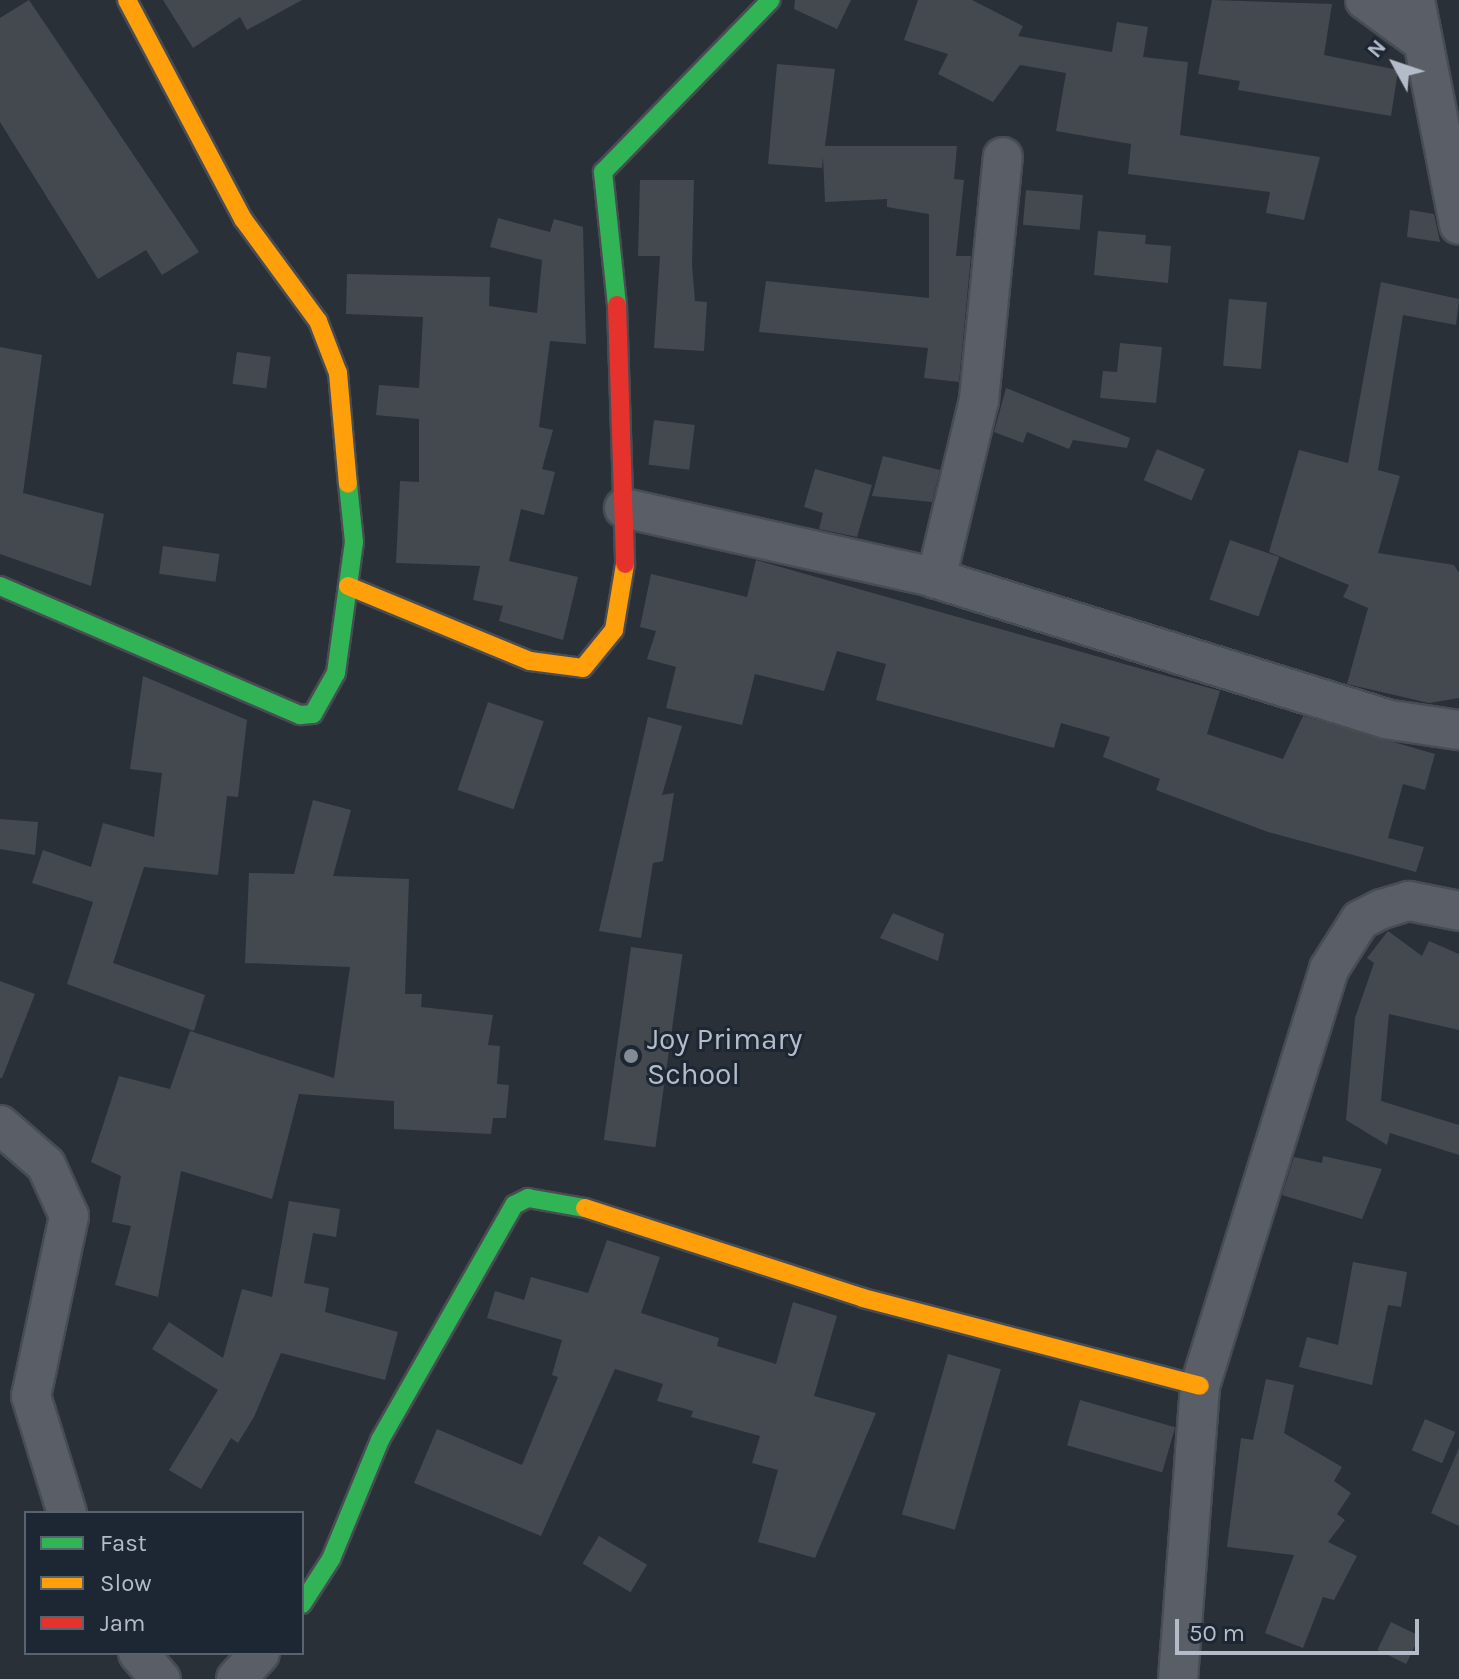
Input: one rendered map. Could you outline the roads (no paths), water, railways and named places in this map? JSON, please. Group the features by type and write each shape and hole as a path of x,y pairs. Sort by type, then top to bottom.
{"street":[{"path":"0,586 300,715 313,714 332,686 354,542 338,373 318,321 243,219 127,0"},
{"path":"348,586 530,661 583,668 614,630 626,581 617,308 603,172 771,0"},
{"path":"1365,0 1421,41"},
{"path":"1415,0 1459,225"},
{"path":"936,579 979,400 1003,157"},
{"path":"624,508 936,579 1385,719 1459,730"},
{"path":"1178,1679 1200,1386 1329,969 1360,920 1382,909 1409,901 1459,911"},
{"path":"0,1125 46,1165 69,1216 31,1396 66,1511"},
{"path":"304,1601 331,1559 380,1440 497,1230 514,1205 528,1198 597,1210 863,1298 1200,1386"},
{"path":"140,1655 161,1679"},
{"path":"236,1679 258,1655"}],"place":[{"name":"Joy Primary School","path":"631,1056"}]}
